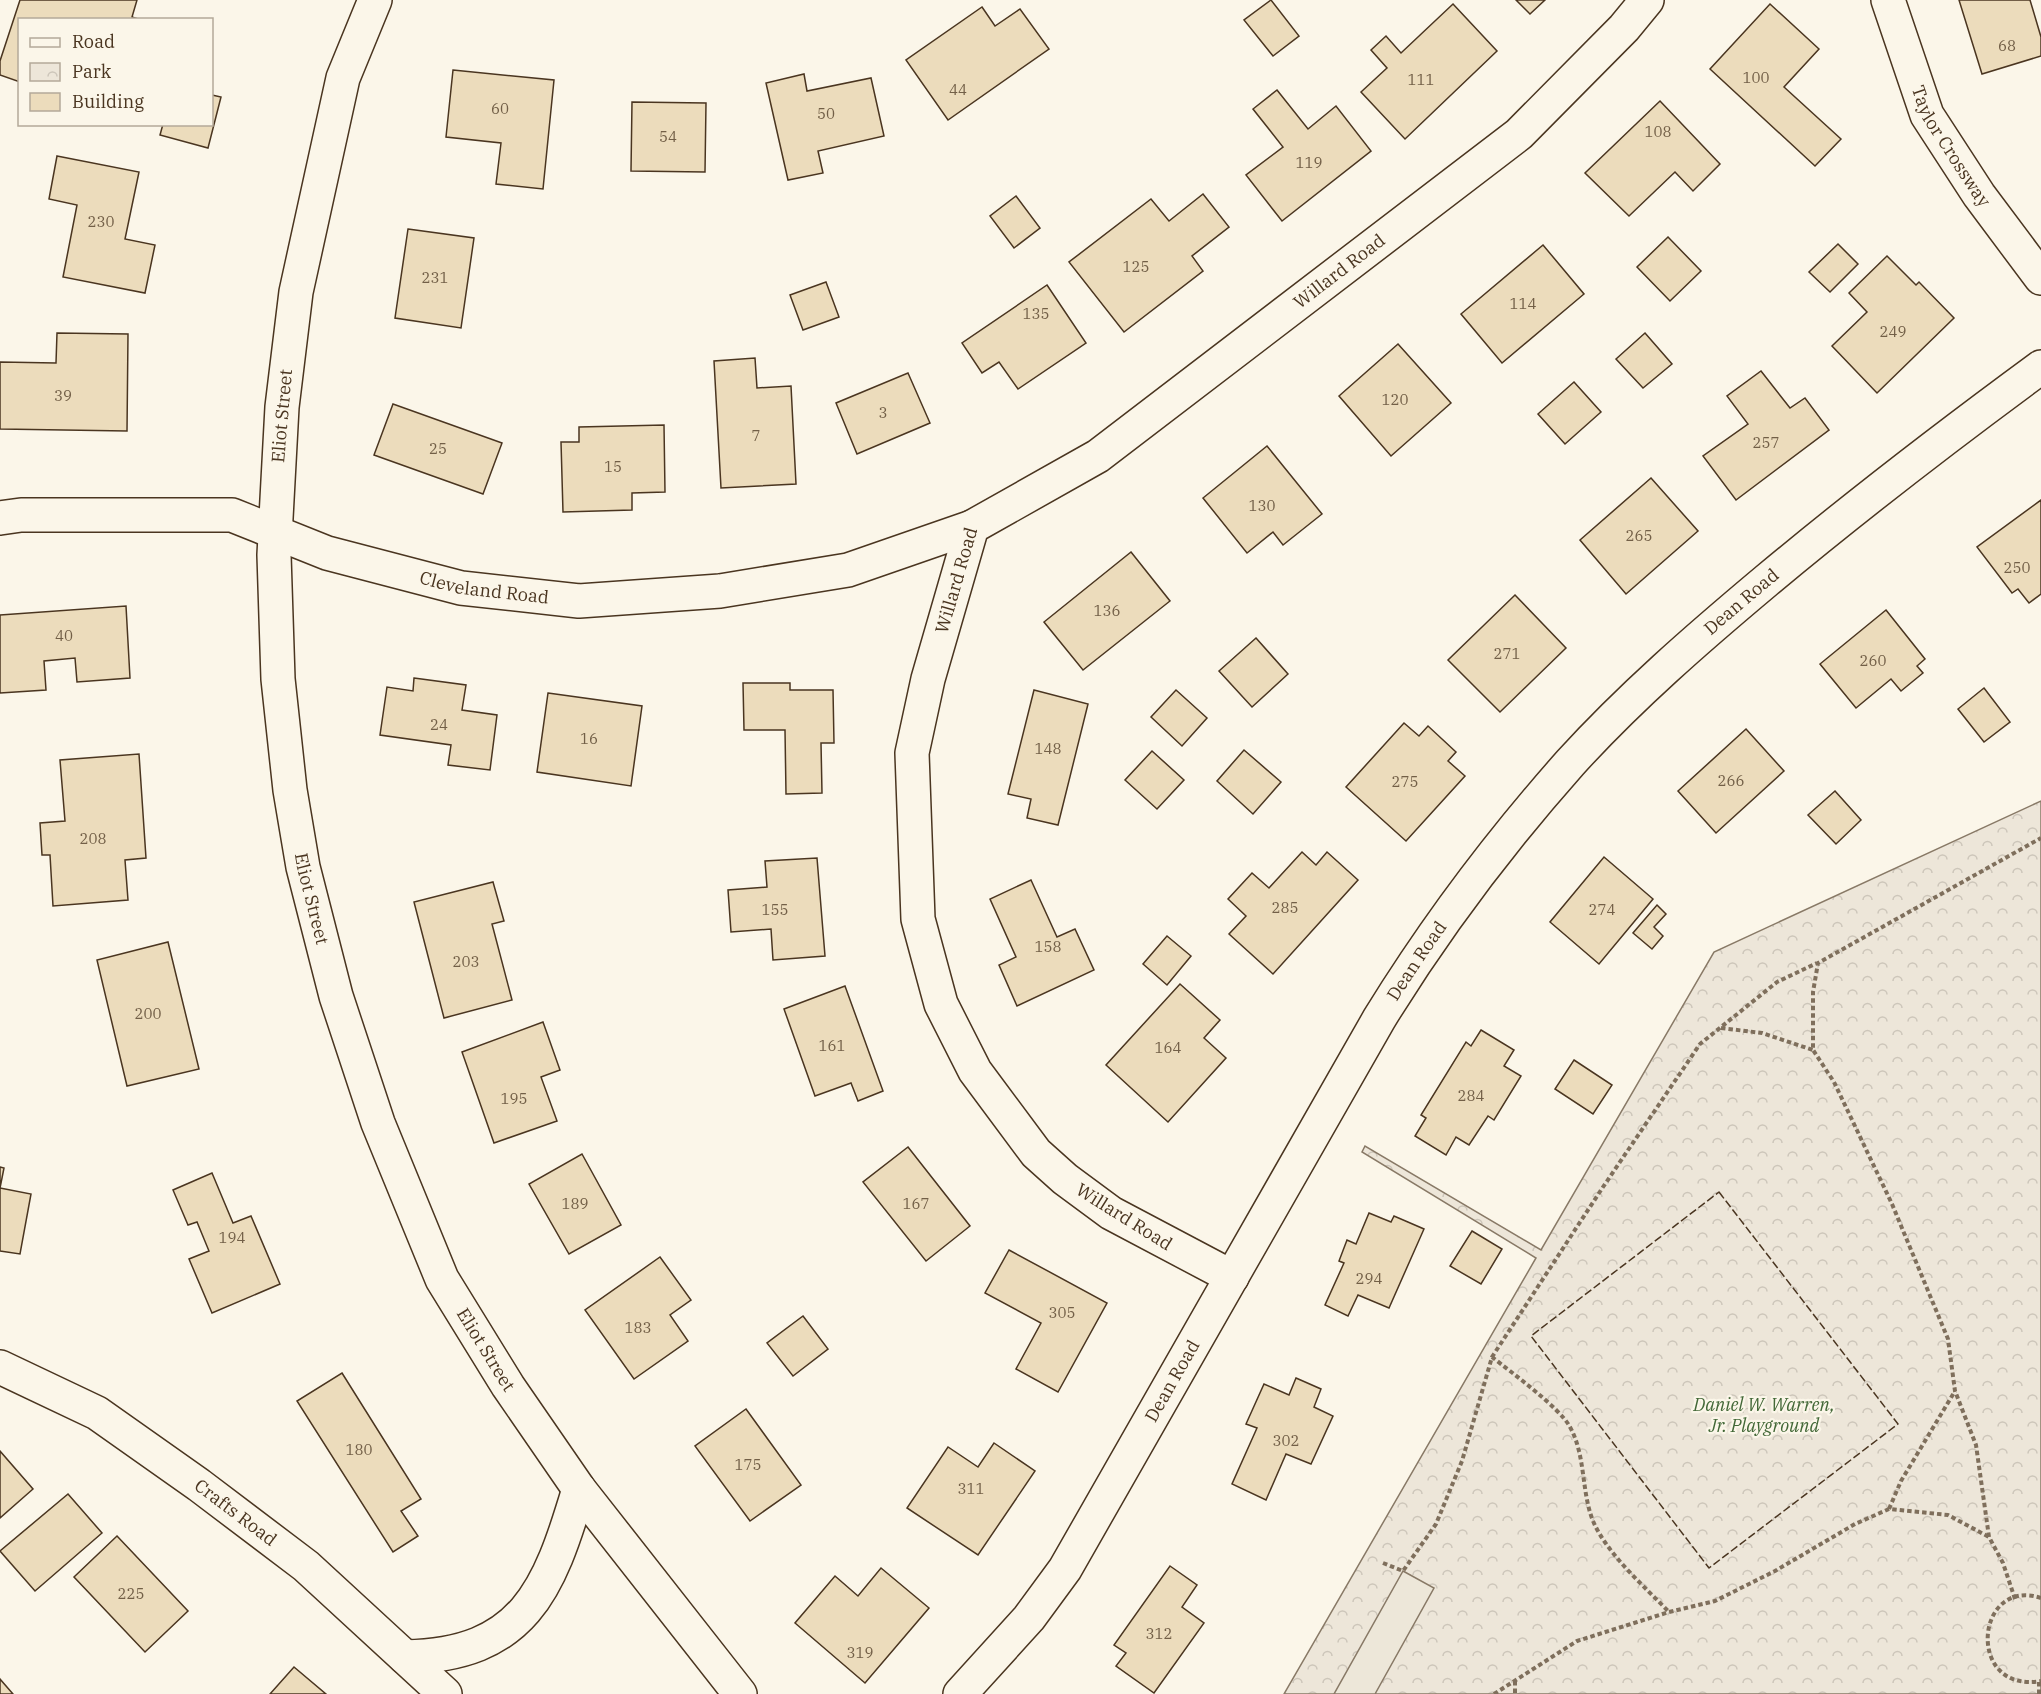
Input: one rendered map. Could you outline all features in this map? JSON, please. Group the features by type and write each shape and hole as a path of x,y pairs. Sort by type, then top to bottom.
{"street":[{"name":"Eliot Street","path":"375,0 343,78 296,292 282,407 275,531 278,679 290,790 303,867 336,996 378,1123 442,1280 508,1386 579,1489 740,1694"},
{"name":"Willard Road","path":"1232,1277 1111,1213 1065,1179 1036,1153 975,1071 941,1004 918,919 912,753 934,657 972,527 1098,456 1519,134 1624,28 1647,0"},
{"name":"Taylor Crossway","path":"1888,0 1927,116 1979,195 2041,278"},
{"name":"Dean Road","path":"960,1694 1029,1618 1065,1569 1331,1100 1416,959 1500,848 1571,762 1639,693 1736,606 1940,441 2041,367"},
{"name":"Cleveland Road","path":"0,518 21,515 224,514 239,517 327,553 461,588 579,601 720,591 848,570 972,527"},
{"name":"Crafts Road","path":"0,1367 97,1413 199,1485 306,1566 445,1694"},
{"path":"405,1657 462,1652 502,1630 526,1610 545,1583 558,1558 579,1489"}],"path":[{"path":"1383,1563 1403,1571 1436,1524 1462,1461 1492,1358 1700,1044 1778,982 1818,963 2041,838"},
{"path":"1818,963 1813,992 1813,1050 1834,1082 1892,1204 1948,1339 1954,1391 1976,1445 1989,1537 2003,1563 2015,1599"},
{"path":"1720,1028 1762,1033 1813,1050"},
{"path":"1492,1358 1535,1392 1570,1426 1580,1457 1593,1522 1622,1563 1669,1612"},
{"path":"1889,1509 1901,1481 1954,1391"},
{"path":"1494,1694 1577,1641 1669,1612 1715,1601 1775,1571 1855,1524 1889,1509 1948,1515 1989,1537"},
{"path":"2039,1694 2040,1681 2024,1682 2010,1678 1991,1659 1986,1633 1990,1620 1998,1609 2015,1599 2041,1598"},
{"path":"1515,1681 1515,1694"}],"green space":[{"name":"Daniel W. Warren, Jr. Playground","path":"2041,801 2041,1694 1284,1694 1536,1258 1362,1152 1365,1146 1541,1250 1714,952"}],"shaded area":[{"path":"1403,1571 1434,1588 1375,1694 1334,1694"}],"building":[{"path":"20,0 137,0 132,17 135,18 18,18 18,81 0,75 0,61"},
{"path":"1271,0 1299,36 1273,56 1244,20"},
{"path":"1516,0 1545,0 1530,14"},
{"path":"1959,0 2030,0 2041,37 2041,56 1982,74"},
{"path":"1453,4 1497,51 1405,139 1361,92 1387,68 1371,50 1386,36 1401,53"},
{"path":"1770,4 1819,49 1784,87 1841,139 1815,166 1710,69"},
{"path":"982,7 995,26 1020,9 1049,49 948,120 906,60"},
{"path":"453,70 554,80 543,189 496,184 501,143 446,137"},
{"path":"804,74 807,91 871,78 884,136 818,151 823,173 788,180 766,83"},
{"path":"1277,90 1308,129 1336,106 1371,151 1282,221 1246,175 1283,147 1253,109"},
{"path":"213,95 221,97 208,148 160,135 162,126 213,126"},
{"path":"1660,101 1720,164 1693,191 1675,172 1629,216 1585,173"},
{"path":"632,102 706,103 705,172 631,171"},
{"path":"57,156 139,172 125,239 155,245 145,293 63,277 77,205 49,199"},
{"path":"1203,194 1229,227 1192,256 1203,271 1124,332 1069,262 1151,199 1169,221"},
{"path":"1016,196 1040,228 1014,248 990,216"},
{"path":"408,229 474,238 461,328 395,318"},
{"path":"1668,237 1701,271 1670,301 1637,267"},
{"path":"1838,244 1858,264 1830,292 1809,272"},
{"path":"1543,245 1584,294 1502,363 1461,314"},
{"path":"1887,256 1916,285 1919,282 1954,318 1877,393 1832,346 1867,312 1849,293"},
{"path":"826,282 839,317 803,330 790,295"},
{"path":"1047,285 1086,343 1018,389 999,362 982,373 962,343"},
{"path":"57,333 128,334 127,431 0,429 0,362 56,363"},
{"path":"1645,333 1672,364 1643,388 1616,359"},
{"path":"1398,344 1451,403 1391,456 1339,396"},
{"path":"755,358 757,388 791,386 796,484 721,488 714,361"},
{"path":"1761,371 1790,408 1805,398 1829,430 1736,500 1703,456 1748,424 1727,396"},
{"path":"908,373 930,423 857,454 836,403"},
{"path":"1574,382 1601,412 1565,444 1538,414"},
{"path":"393,404 502,443 483,494 374,455"},
{"path":"664,425 665,492 632,493 632,510 563,512 561,442 579,442 579,427"},
{"path":"1267,446 1322,514 1283,545 1273,532 1247,553 1203,498"},
{"path":"1651,478 1698,531 1626,594 1580,540"},
{"path":"2041,500 2041,594 2029,603 2018,589 2012,593 1977,547"},
{"path":"1131,552 1170,601 1083,670 1044,622"},
{"path":"1515,595 1566,648 1500,712 1448,660"},
{"path":"126,606 130,678 77,682 75,658 44,661 46,690 0,693 0,615"},
{"path":"1886,610 1925,659 1917,666 1923,673 1901,691 1891,679 1856,708 1820,664"},
{"path":"1256,638 1288,674 1252,707 1219,671"},
{"path":"414,678 466,685 462,710 497,715 490,770 448,765 451,745 380,735 387,687 413,691"},
{"path":"743,683 790,683 790,690 833,690 834,743 821,743 822,793 786,794 785,730 744,730"},
{"path":"1984,688 2010,722 1984,742 1958,709"},
{"path":"1034,690 1088,704 1058,825 1027,818 1031,799 1008,794"},
{"path":"1176,690 1207,718 1182,746 1151,717"},
{"path":"548,693 642,706 631,786 537,772"},
{"path":"1404,723 1419,736 1428,726 1456,752 1448,761 1465,776 1406,841 1346,787"},
{"path":"1746,729 1784,771 1716,833 1678,791"},
{"path":"1244,750 1281,782 1253,814 1217,781"},
{"path":"1152,751 1184,780 1157,809 1125,780"},
{"path":"139,754 146,858 125,860 128,900 53,906 50,855 42,855 40,823 65,821 60,760"},
{"path":"1835,791 1861,820 1836,844 1808,815"},
{"path":"1302,852 1316,865 1327,852 1358,880 1273,974 1229,934 1246,916 1228,899 1252,873 1269,888"},
{"path":"1604,857 1653,899 1599,964 1550,922"},
{"path":"817,858 825,956 773,960 771,929 731,932 728,890 767,887 765,861"},
{"path":"1031,880 1057,937 1075,929 1094,970 1017,1006 999,965 1016,957 990,899"},
{"path":"493,882 504,921 492,924 512,1000 444,1018 414,902"},
{"path":"1657,905 1666,914 1654,927 1663,936 1652,949 1633,933"},
{"path":"1167,936 1191,956 1167,985 1143,964"},
{"path":"168,942 199,1069 127,1086 97,960"},
{"path":"1180,984 1220,1020 1204,1038 1226,1058 1168,1122 1106,1065"},
{"path":"845,986 883,1091 858,1101 851,1083 815,1096 784,1009"},
{"path":"543,1022 560,1070 541,1077 557,1121 494,1143 462,1052"},
{"path":"1481,1030 1514,1050 1504,1066 1521,1076 1494,1120 1488,1116 1469,1145 1456,1137 1446,1155 1415,1136 1426,1118 1421,1115 1466,1042 1471,1046"},
{"path":"1574,1060 1612,1085 1593,1114 1555,1089"},
{"path":"908,1147 970,1226 926,1261 863,1182"},
{"path":"582,1154 621,1225 569,1254 529,1184"},
{"path":"0,1167 4,1168 0,1188"},
{"path":"212,1173 233,1223 251,1216 280,1284 212,1313 189,1259 209,1251 197,1222 188,1225 173,1190"},
{"path":"0,1188 31,1194 20,1254 0,1251"},
{"path":"1369,1213 1391,1222 1394,1216 1424,1229 1389,1308 1358,1295 1348,1316 1325,1305 1344,1263 1339,1261 1347,1240 1356,1244"},
{"path":"1472,1231 1502,1249 1481,1284 1450,1266"},
{"path":"1009,1250 1107,1303 1058,1392 1016,1369 1041,1323 985,1293"},
{"path":"660,1257 691,1300 670,1315 688,1341 634,1379 585,1310"},
{"path":"803,1316 828,1349 793,1376 767,1343"},
{"path":"342,1373 421,1499 401,1511 418,1536 393,1552 297,1401"},
{"path":"1296,1378 1321,1389 1314,1407 1333,1416 1311,1464 1286,1454 1266,1500 1232,1484 1257,1428 1246,1424 1264,1384 1289,1395"},
{"path":"746,1409 801,1485 750,1521 695,1446"},
{"path":"994,1443 1035,1471 978,1555 907,1508 948,1447 978,1467"},
{"path":"0,1451 33,1489 0,1518"},
{"path":"68,1494 102,1533 35,1591 0,1551"},
{"path":"117,1536 188,1611 145,1652 74,1577"},
{"path":"1170,1566 1197,1585 1182,1607 1204,1623 1154,1693 1116,1666 1126,1653 1114,1645"},
{"path":"881,1568 929,1608 865,1683 795,1623 835,1576 858,1596"},
{"path":"294,1667 326,1694 270,1694"},
{"path":"0,1679 13,1694 0,1694"}],"fence":[{"path":"1719,1192 1898,1424 1709,1568 1531,1336 1719,1192"}]}
